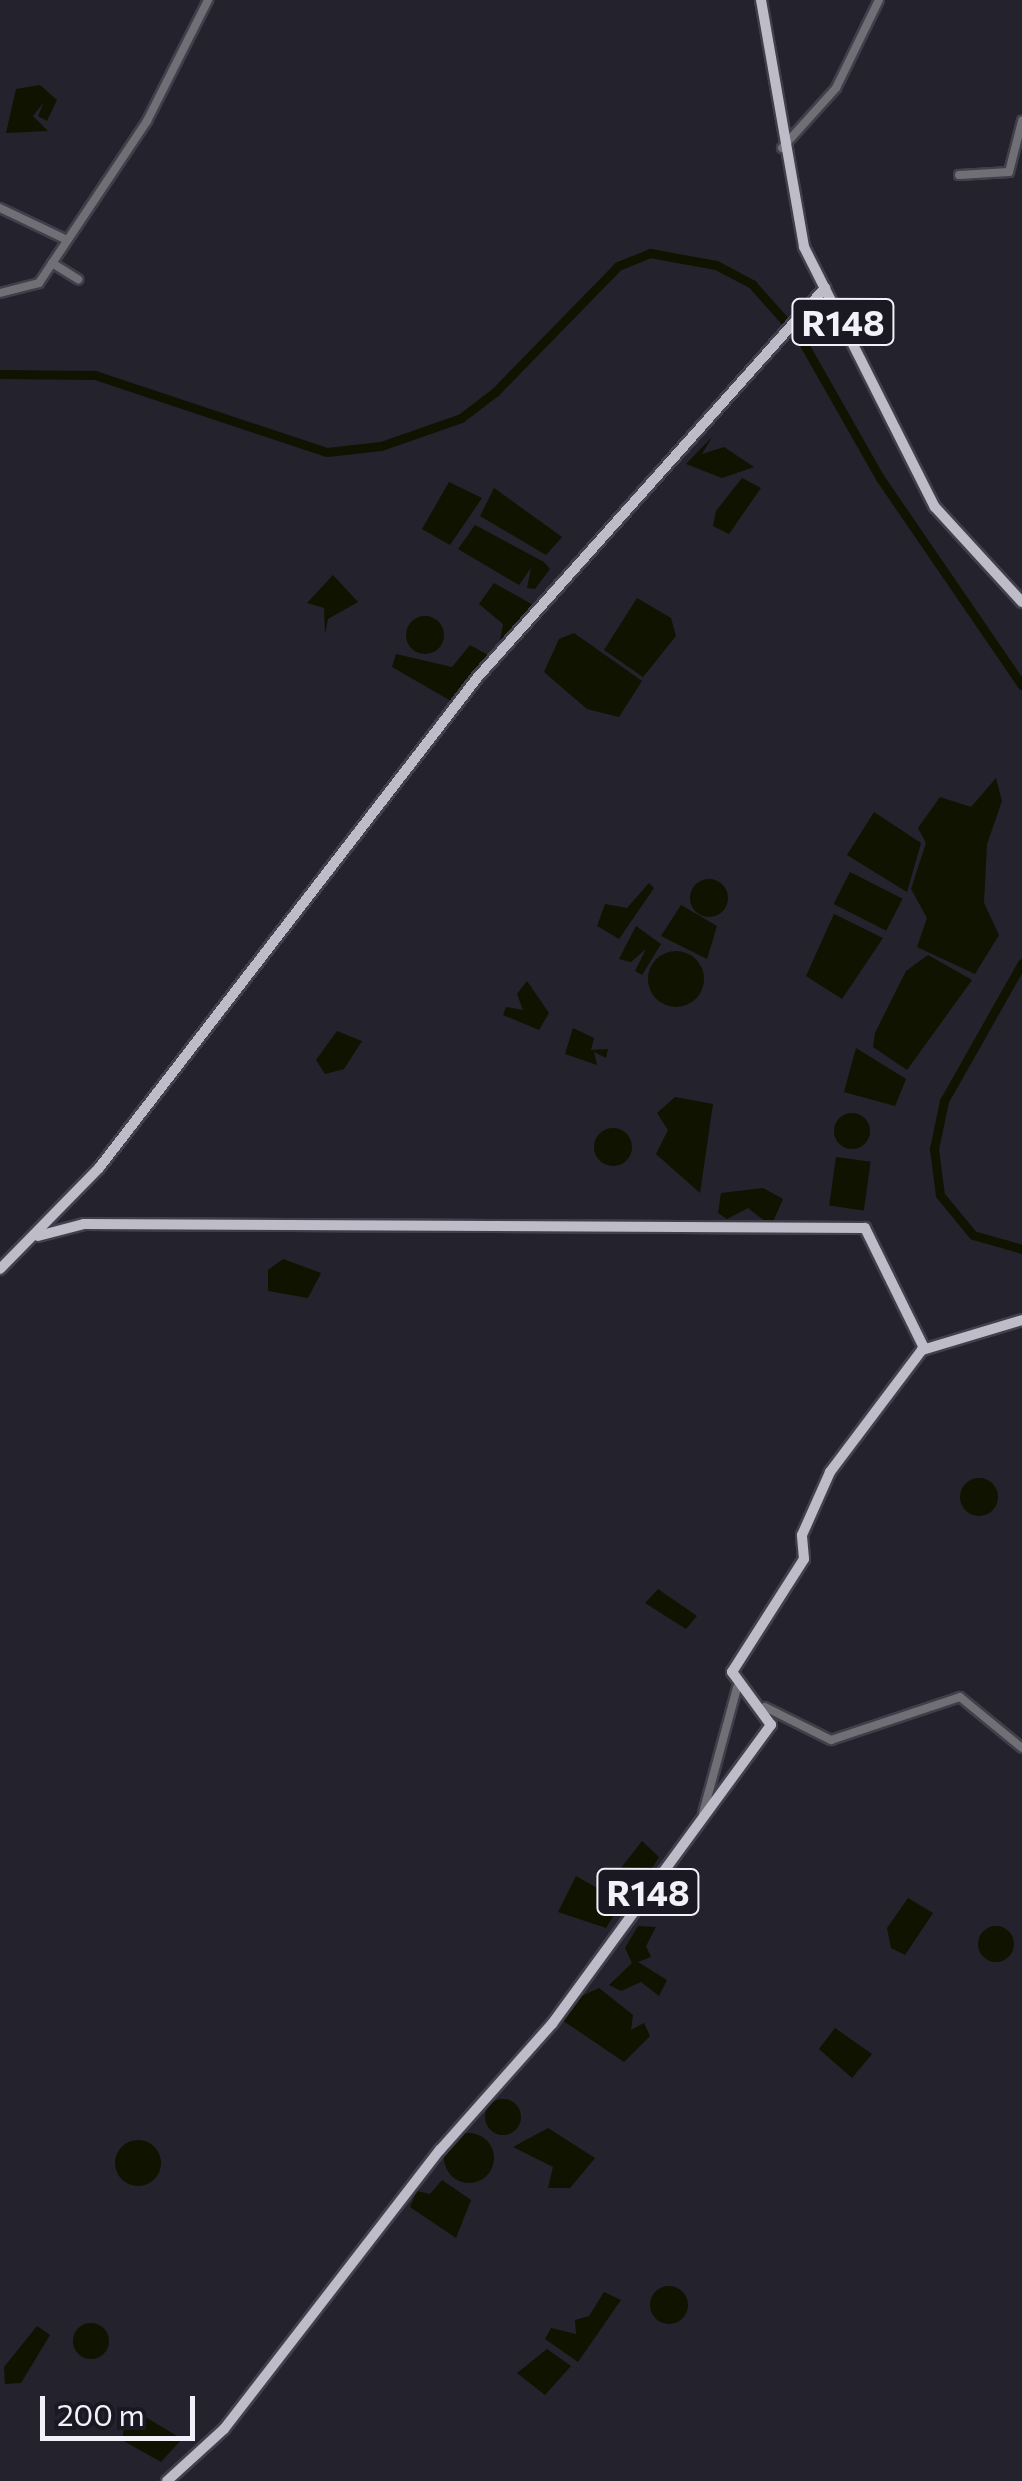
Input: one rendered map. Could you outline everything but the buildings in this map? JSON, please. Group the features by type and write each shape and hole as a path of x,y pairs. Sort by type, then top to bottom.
{"main road":[{"name":"R148","path":"760,0 796,224 935,507 1022,602"},
{"path":"0,1270 33,1238 148,1106 477,678 825,288"},
{"path":"33,1238 84,1224 866,1228 924,1348"},
{"path":"765,1707 737,1688 732,1672 804,1559 802,1535 830,1472 924,1348 1022,1320"},
{"name":"R148","path":"167,2481 224,2429 440,2150 552,2024 771,1724 765,1707"}],"street":[{"path":"0,293 32,290 52,263 147,121 208,0"},
{"path":"782,148 836,88 879,0"},
{"path":"959,175 1009,172 1022,121"},
{"path":"0,208 67,240"},
{"path":"52,263 78,279"},
{"path":"701,1820 737,1688"},
{"path":"765,1707 831,1740 960,1697 1022,1748"}],"shaded area":[{"path":"40,85 57,100 47,121 38,116 44,102 33,116 48,131 6,133 16,89"},
{"path":"712,437 702,454 724,447 754,467 722,478 686,464"},
{"path":"742,478 761,488 729,534 713,526 716,511"},
{"path":"449,482 482,498 450,545 422,529"},
{"path":"494,488 562,537 546,555 480,516"},
{"path":"475,525 544,562 550,569 535,589 527,588 531,568 519,585 458,549"},
{"path":"333,575 358,602 328,619 325,634 324,608 307,603"},
{"path":"494,583 535,606 499,647 503,624 479,604"},
{"path":"637,598 671,618 676,636 643,677 604,650"},
{"path":"425,616 438,622 444,635 438,648 425,654 412,648 406,635 412,622"},
{"path":"574,633 642,681 619,717 587,709 544,672 559,639"},
{"path":"470,645 488,655 451,701 392,667 396,654 452,667"},
{"path":"996,778 1002,801 987,844 984,903 999,935 975,974 917,947 927,918 911,889 926,843 918,828 940,797 971,807"},
{"path":"874,812 921,843 907,892 847,855"},
{"path":"850,872 903,899 886,931 834,904"},
{"path":"709,879 723,884 728,898 723,912 709,917 695,912 690,898 695,884"},
{"path":"649,883 654,888 619,939 597,926 605,904 627,908"},
{"path":"681,905 717,926 707,959 661,936"},
{"path":"834,914 883,938 842,999 806,976"},
{"path":"636,926 661,944 642,975 635,971 646,949 631,962 619,959"},
{"path":"676,951 695,960 704,979 695,998 676,1007 657,998 648,979 657,960"},
{"path":"928,955 972,980 907,1070 873,1047 875,1033 906,971"},
{"path":"527,981 549,1013 539,1030 503,1015 506,1007 523,1010 517,994"},
{"path":"573,1028 594,1038 591,1050 608,1049 606,1058 594,1052 597,1065 565,1054"},
{"path":"337,1031 362,1041 344,1069 325,1074 316,1060"},
{"path":"856,1048 906,1079 895,1106 844,1092"},
{"path":"675,1097 713,1104 700,1193 656,1154 668,1130 657,1113"},
{"path":"852,1113 865,1118 870,1131 865,1144 852,1149 839,1144 834,1131 839,1118"},
{"path":"613,1128 626,1134 632,1147 626,1160 613,1166 600,1160 594,1147 600,1134"},
{"path":"836,1157 871,1162 864,1210 829,1206"},
{"path":"763,1188 783,1199 771,1226 748,1208 727,1219 718,1213 721,1193"},
{"path":"283,1259 321,1273 308,1298 268,1291 268,1270"},
{"path":"979,1478 993,1483 998,1497 993,1511 979,1516 965,1511 960,1497 965,1483"},
{"path":"658,1589 697,1616 686,1629 645,1603"},
{"path":"642,1841 659,1857 646,1878 624,1888 621,1868"},
{"path":"576,1876 622,1902 606,1928 558,1912"},
{"path":"908,1898 933,1913 905,1955 891,1948 887,1928"},
{"path":"638,1926 656,1927 646,1946 651,1957 638,1962 667,1980 659,1996 641,1982 621,1991 609,1985 632,1963 625,1948"},
{"path":"996,1926 1009,1931 1014,1944 1009,1957 996,1962 983,1957 978,1944 983,1931"},
{"path":"599,1988 633,2015 631,2030 644,2023 650,2036 624,2062 562,2020 573,2000"},
{"path":"835,2028 872,2054 852,2078 819,2049"},
{"path":"503,2099 516,2104 521,2117 516,2130 503,2135 490,2130 485,2117 490,2104"},
{"path":"548,2128 595,2158 570,2188 548,2188 553,2167 513,2147"},
{"path":"469,2133 486,2141 494,2158 486,2175 469,2183 452,2175 444,2158 452,2141"},
{"path":"138,2140 154,2147 161,2163 154,2179 138,2186 122,2179 115,2163 122,2147"},
{"path":"442,2180 471,2200 456,2238 410,2207 417,2191 430,2194"},
{"path":"669,2286 683,2291 688,2305 683,2319 669,2324 655,2319 650,2305 655,2291"},
{"path":"604,2292 621,2300 578,2362 545,2339 551,2328 576,2334 575,2320 589,2316"},
{"path":"91,2323 104,2328 109,2341 104,2354 91,2359 78,2354 73,2341 78,2328"},
{"path":"37,2326 50,2335 21,2383 5,2384 4,2367"},
{"path":"547,2349 571,2366 545,2395 517,2373"},
{"path":"137,2412 182,2439 161,2462 122,2440 126,2416"}],"waterway":[{"path":"0,374 95,375 327,452 381,446 461,418 495,392 618,266 650,253 716,265 752,284 801,339 880,478 1022,685"},
{"path":"1022,963 944,1101 934,1149 940,1195 973,1235 1022,1249"}]}
